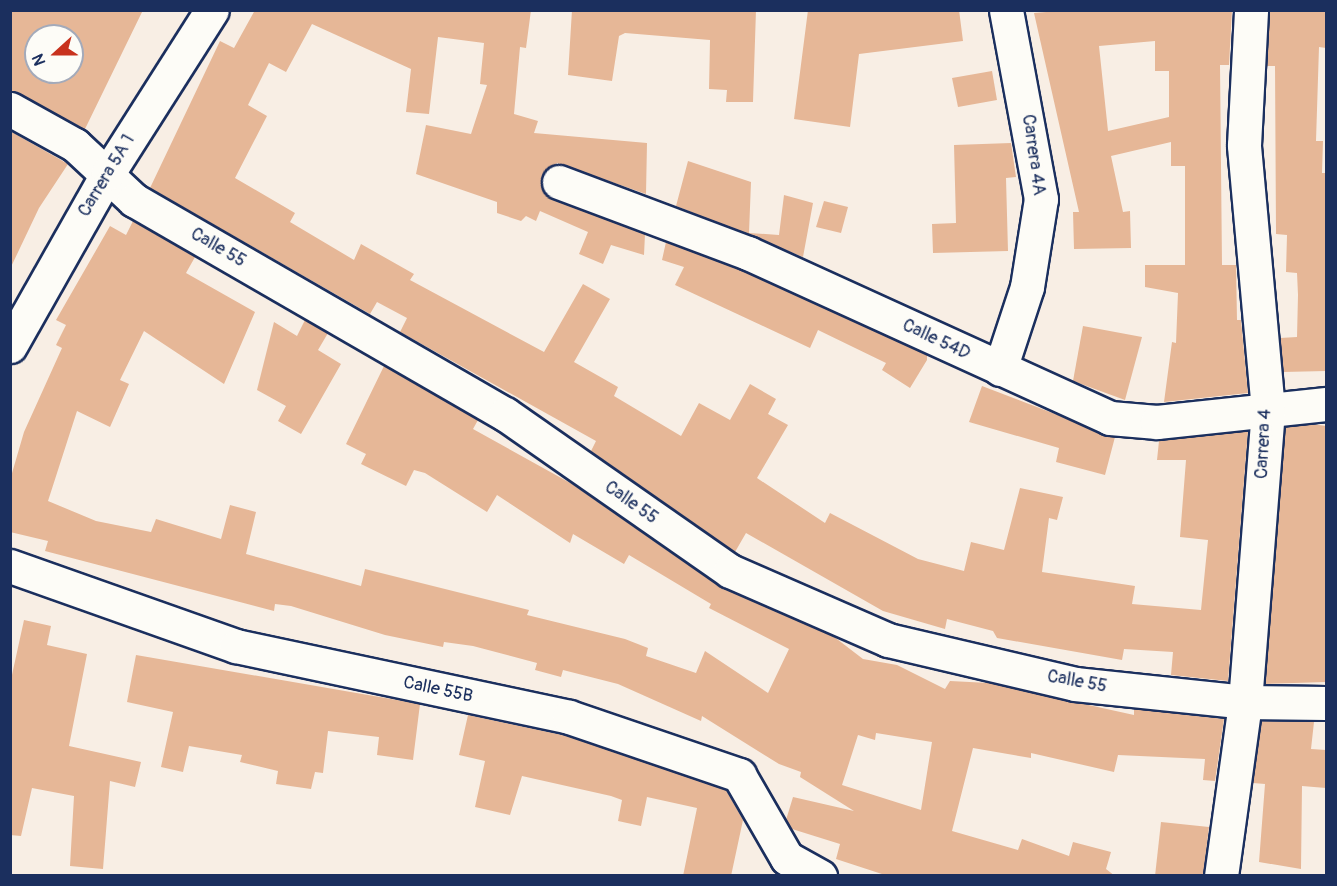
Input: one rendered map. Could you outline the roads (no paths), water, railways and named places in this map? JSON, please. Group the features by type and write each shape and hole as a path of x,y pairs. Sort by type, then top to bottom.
{"street":[{"name":"Carrera 5A 1","path":"10,346 22,299 108,173 212,10"},
{"name":"Carrera 4A","path":"1000,369 1026,287 1041,199 1006,10"},
{"name":"Carrera 4","path":"1221,876 1245,702 1268,410 1245,146 1251,10"},
{"name":"Calle 55","path":"10,109 75,145 108,173 134,200 505,414 730,572 888,640 1075,684 1245,702 1326,703"},
{"name":"Calle 54D","path":"559,182 748,253 1110,418 1157,422 1326,404"},
{"name":"Calle 55B","path":"10,566 237,646 569,717 739,775 787,858 820,876"}]}
